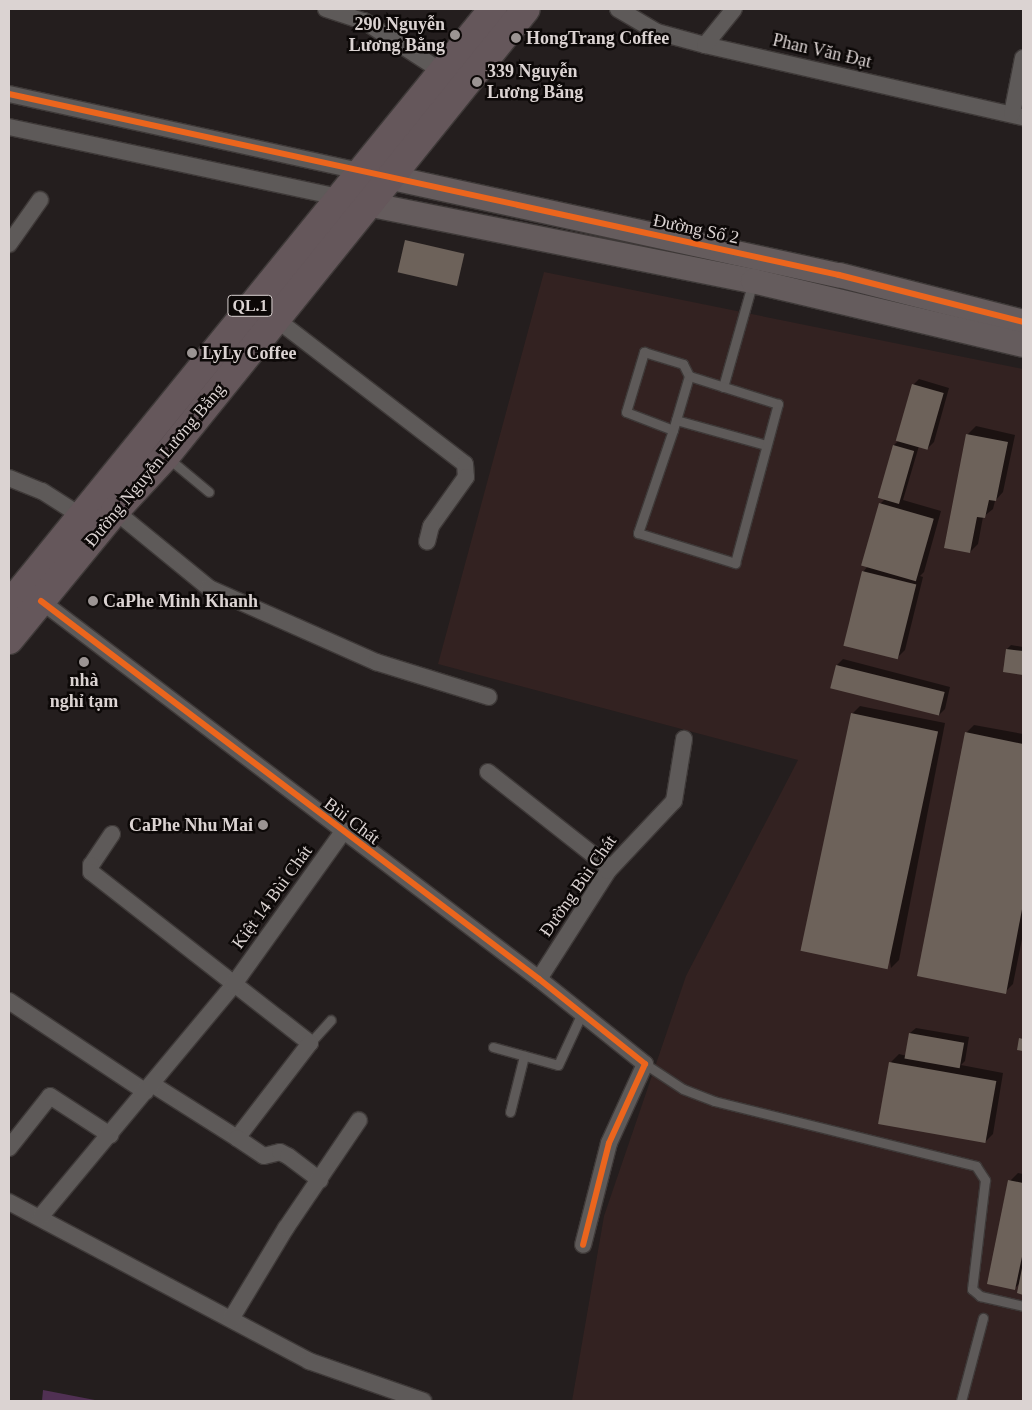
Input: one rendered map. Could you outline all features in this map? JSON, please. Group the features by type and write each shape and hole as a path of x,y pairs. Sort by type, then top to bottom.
{"highway":[{"name":"Đường Nguyễn Lương Bằng","path":"9,605 441,70 493,9"},
{"name":"Đường Nguyễn Lương Bằng","path":"9,640 115,511 165,457 526,9"}],"street":[{"path":"326,9 364,21 441,70"},
{"name":"Phan Văn Đạt","path":"618,9 657,32 705,45 1018,116"},
{"path":"705,45 734,9"},
{"path":"1018,116 1023,58"},
{"path":"9,94 360,171"},
{"path":"9,127 368,205 753,281 1023,345"},
{"name":"Đường Số 2","path":"360,171 839,275 1023,322"},
{"path":"9,244 40,200"},
{"path":"832,300 839,275"},
{"path":"276,319 465,464 466,477 430,526 427,542"},
{"path":"9,478 42,491 81,516"},
{"path":"115,511 209,588 376,662 490,697"},
{"name":"Bùi Chát","path":"41,602 342,833 539,979 645,1064"},
{"name":"Đường Bùi Chát","path":"539,979 610,868 674,801 684,739"},
{"path":"488,772 610,868"},
{"name":"Kiệt 14 Bùi Chát","path":"41,1216 234,984 342,833"},
{"path":"112,834 91,865 91,872 310,1043 237,1138"},
{"path":"9,1000 149,1088 237,1138 264,1156 280,1152 320,1180"},
{"path":"583,1245 609,1143 645,1064"},
{"path":"9,1148 50,1096 110,1135"},
{"path":"231,1319 286,1228 359,1120"},
{"path":"9,1202 41,1216 310,1361 423,1401"}],"lane":[{"path":"723,387 753,281"},
{"path":"673,430 626,412 644,352 683,364 689,376 673,430 638,533 735,563 778,404 689,376"},
{"path":"676,420 766,445"},
{"path":"165,457 209,492"},
{"path":"493,1046 524,1056 560,1064 582,1013"},
{"path":"310,1043 331,1020"},
{"path":"510,1112 524,1056"},
{"path":"645,1064 683,1089 714,1101 976,1166 985,1180 972,1289 980,1296 1023,1306"},
{"path":"961,1401 983,1318"}],"shaded area":[{"path":"544,272 1023,369 1023,1401 572,1401 604,1216 686,976 798,760 438,664"},
{"path":"43,1390 100,1401 42,1401"}],"building":[{"path":"405,240 464,254 457,286 398,272"},
{"path":"912,384 944,393 927,450 896,441"},
{"path":"966,434 1008,442 996,501 989,500 985,518 977,517 970,553 944,548"},
{"path":"893,445 914,451 899,504 878,498"},
{"path":"879,503 934,519 916,581 861,565"},
{"path":"862,571 916,585 898,659 843,646"},
{"path":"1006,649 1023,651 1023,675 1003,672"},
{"path":"836,665 945,692 939,715 830,688"},
{"path":"851,713 938,732 888,969 800,951"},
{"path":"965,732 1023,744 1023,904 1006,994 917,976"},
{"path":"909,1033 964,1043 960,1068 904,1059"},
{"path":"1019,1038 1023,1039 1023,1051 1017,1050"},
{"path":"889,1062 996,1081 985,1143 878,1124"},
{"path":"1008,1180 1023,1183 1023,1252 1015,1290 987,1284"},
{"path":"1023,1268 1023,1295 1017,1293"}],"cycle path":[{"path":"9,94 839,275 1023,322"},
{"path":"41,601 539,979 645,1064 609,1143 583,1245"}],"place":[{"name":"290 Nguyễn Lương Bằng","path":"455,35"},
{"name":"HongTrang Coffee","path":"516,38"},
{"name":"339 Nguyễn Lương Bằng","path":"477,82"},
{"name":"LyLy Coffee","path":"192,353"},
{"name":"CaPhe Minh Khanh","path":"93,601"},
{"name":"nhà nghỉ tạm","path":"84,662"},
{"name":"CaPhe Nhu Mai","path":"263,825"}]}
